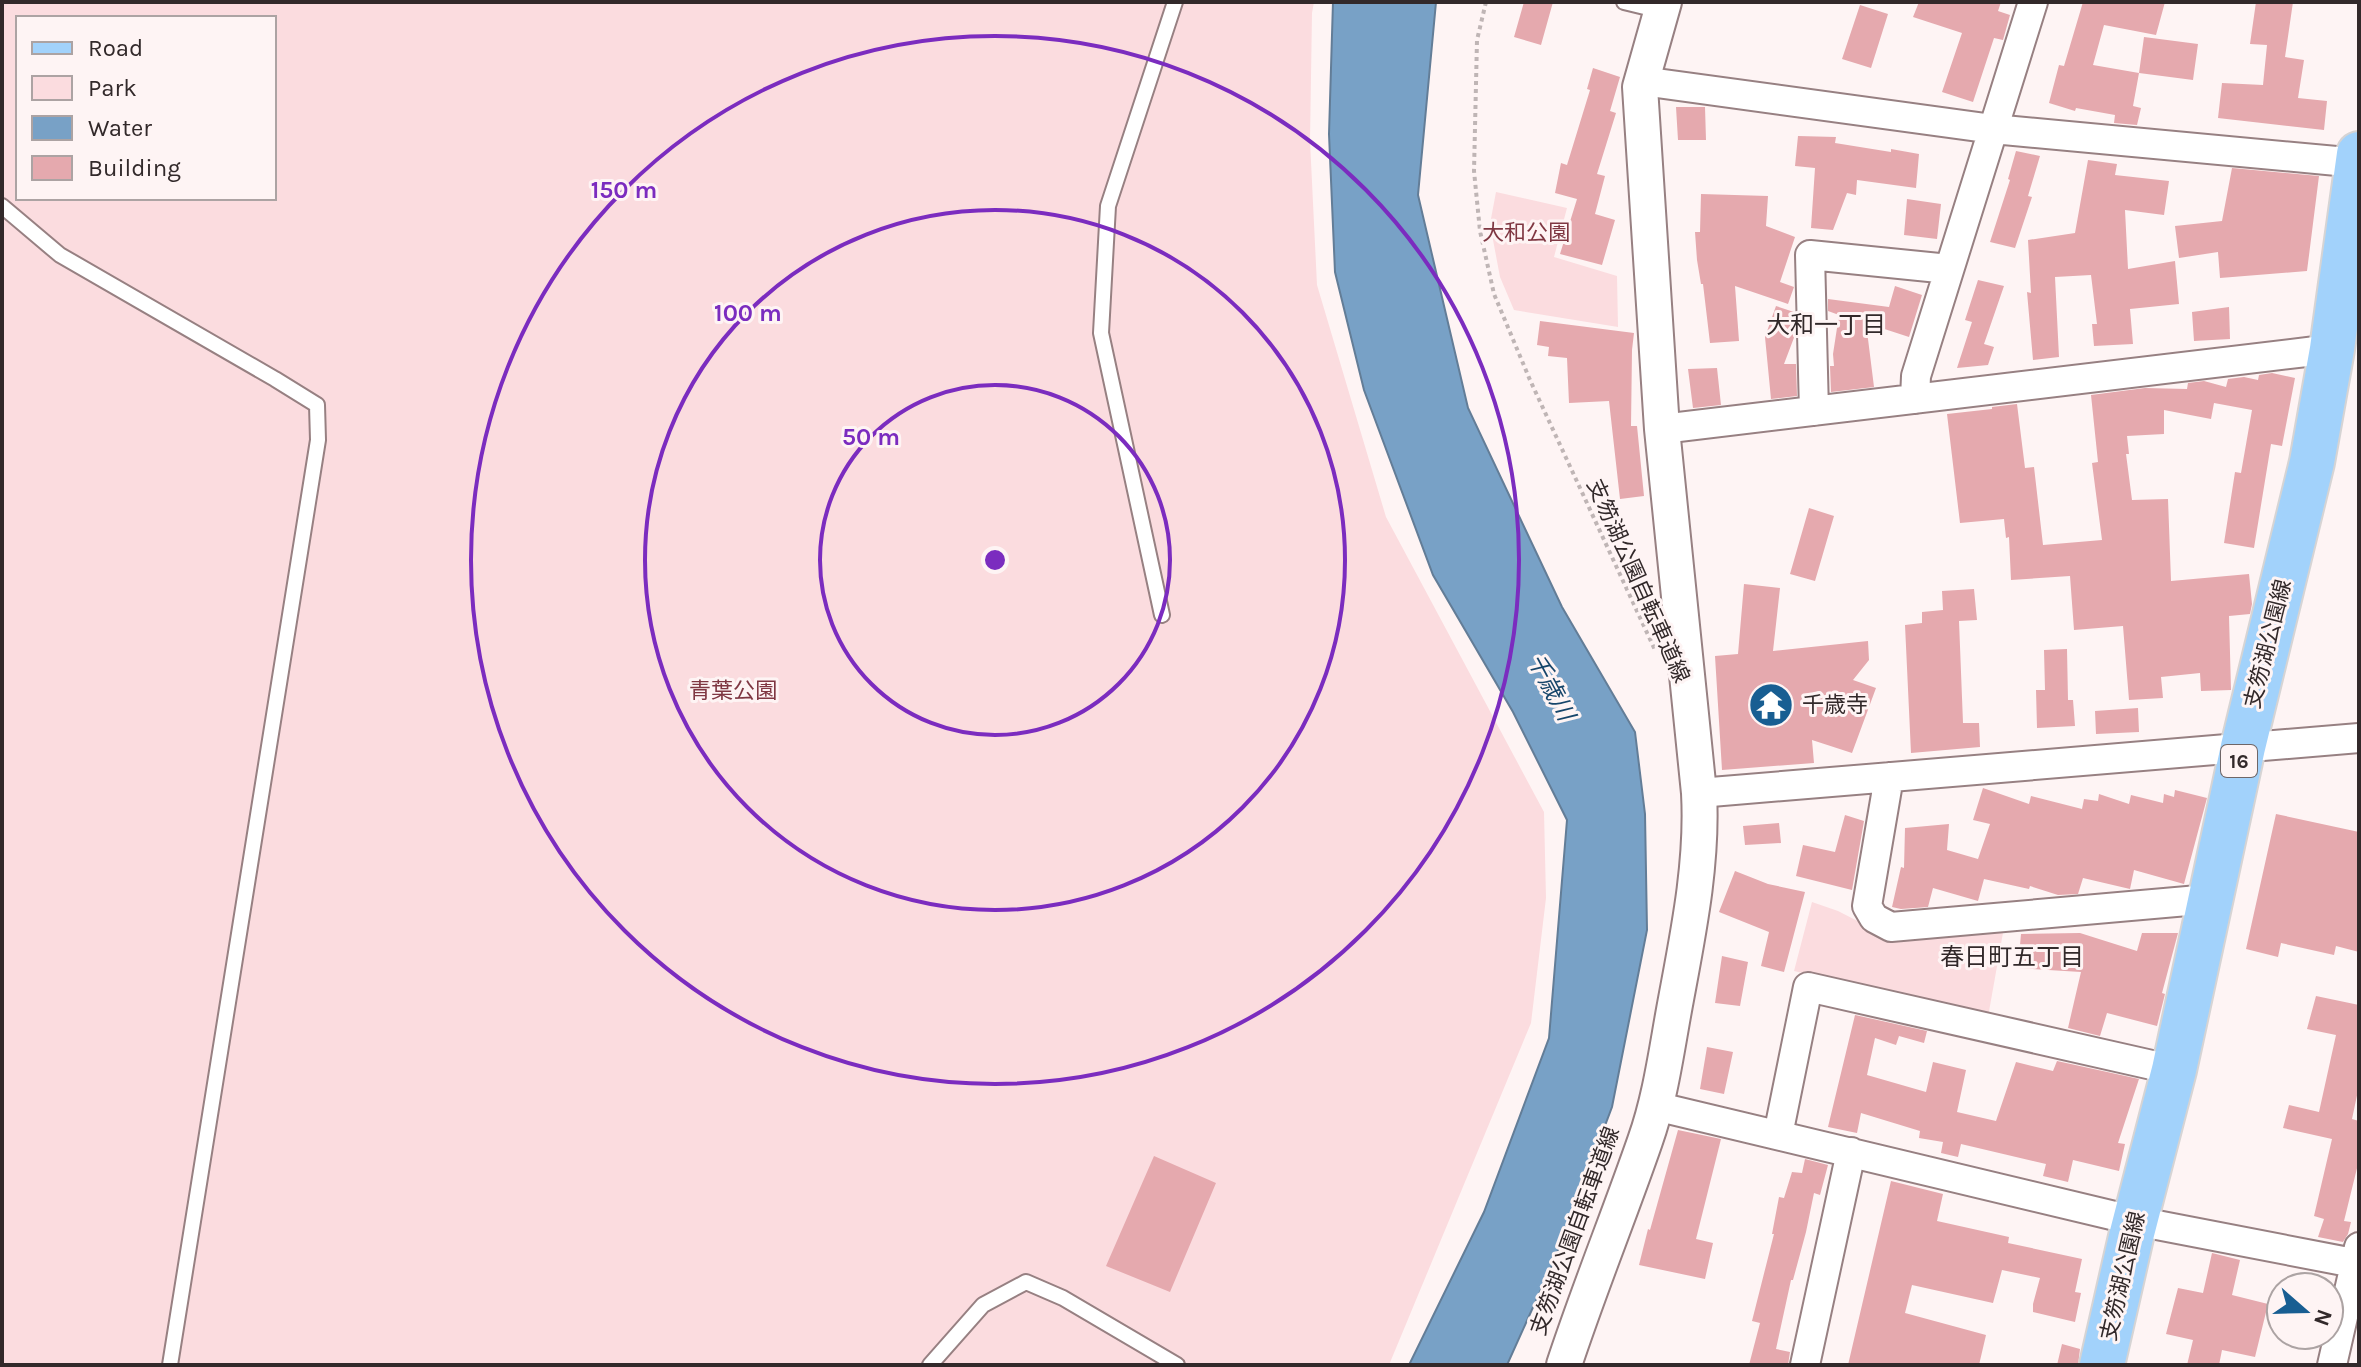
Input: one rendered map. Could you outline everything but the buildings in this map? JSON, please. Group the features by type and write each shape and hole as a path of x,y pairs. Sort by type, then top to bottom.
{"main road":[{"name":"支笏湖公園線","path":"2102,1365 2174,1070 2243,747 2312,462 2332,349 2359,154"}],"street":[{"path":"1915,399 1916,376 2033,2"},
{"path":"1564,1365 1646,1139 1655,1106 1691,918 1701,832 1662,429 1640,87 1663,6"},
{"path":"1642,81 1993,129 2358,163"},
{"path":"1814,411 1810,255 1949,269"},
{"path":"1662,429 2332,349"},
{"path":"1699,793 2359,738"},
{"path":"1889,777 1867,906 1874,918 1891,927 2210,899"},
{"path":"1778,1135 1808,987 2174,1070"},
{"path":"1655,1106 2136,1221 2358,1258 2332,1365"},
{"path":"1805,1365 1851,1152"}],"lane":[{"path":"1162,615 1101,333 1108,206 1175,2"},
{"path":"1624,2 1663,6"},
{"path":"2,206 60,255 317,405 318,440 170,1365"},
{"path":"930,1365 983,1305 1026,1282 1063,1298 1177,1365"}],"path":[{"name":"支笏湖公園自転車道線","path":"1486,2 1477,40 1474,171 1480,231 1494,294 1530,380 1656,653"}],"green space":[{"name":"青葉公園","path":"2,2 1314,2 1310,141 1317,285 1386,517 1544,812 1546,898 1531,1023 1389,1365 2,1365"},
{"name":"大和公園","path":"1496,192 1567,208 1554,257 1617,276 1618,327 1514,310 1500,277 1490,224"},
{"path":"1812,902 1838,911 1879,932 2004,927 1988,1017 1794,971"}],"water":[{"name":"千歳川","path":"1333,2 1436,2 1418,195 1468,408 1562,607 1635,732 1645,814 1647,930 1612,1107 1553,1263 1507,1365 1409,1365 1484,1212 1549,1038 1567,820 1513,712 1433,575 1364,390 1335,272 1329,134"}],"place":[{"name":"千歳寺","path":"1771,705"}],"district":[{"name":"大和一丁目","path":"1826,325"},
{"name":"春日町五丁目","path":"2012,957"}]}
